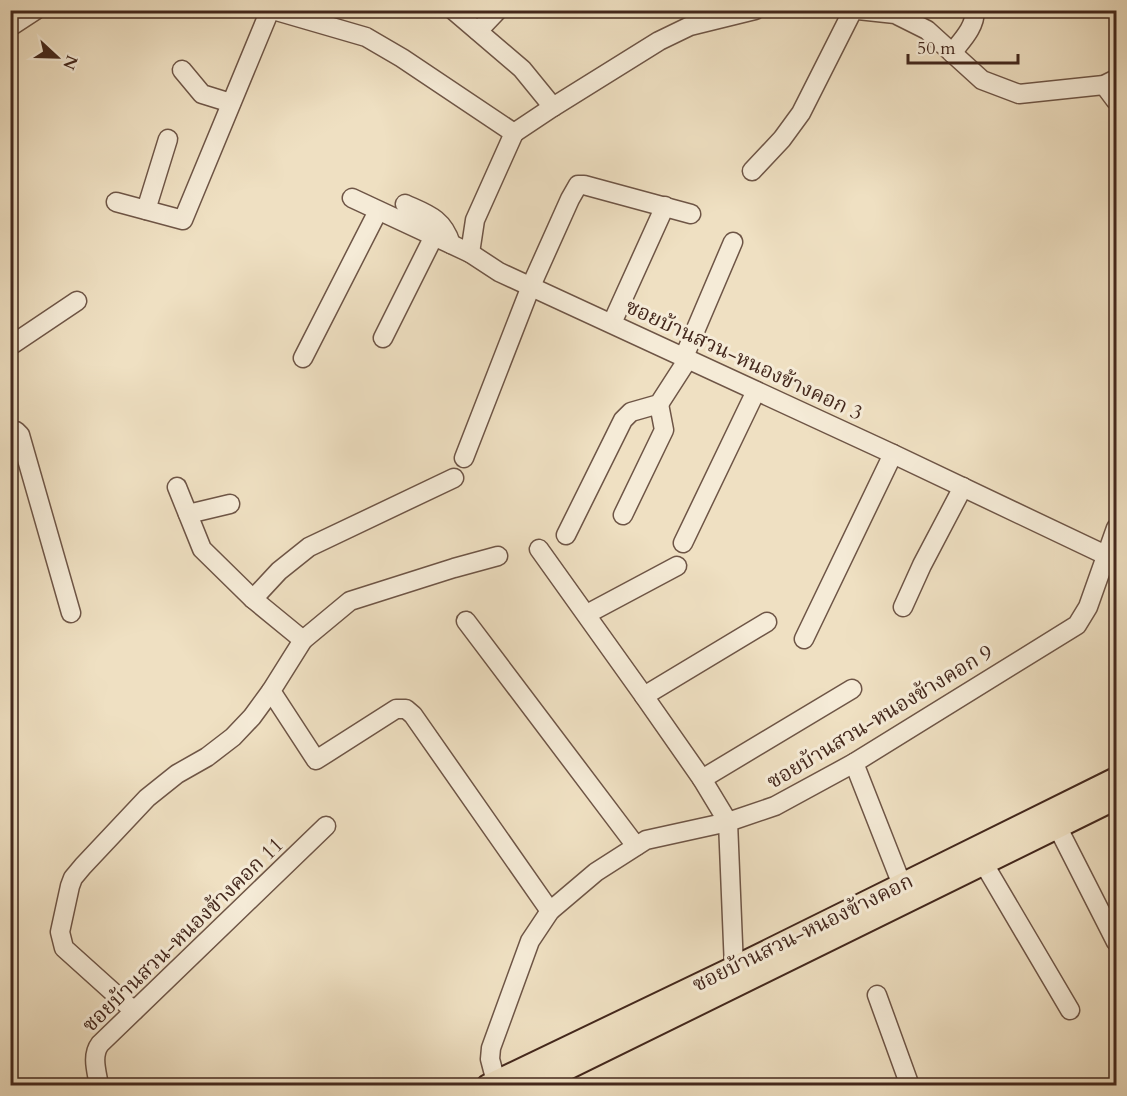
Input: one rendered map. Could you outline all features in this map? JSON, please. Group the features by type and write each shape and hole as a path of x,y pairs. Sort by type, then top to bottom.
{"main road":[{"name":"ซอยบ้านสวน-หนองข้างคอก","path":"531,1086 902,885 1116,779"},
{"name":"ซอยบ้านสวน-หนองข้างคอก","path":"492,1084 984,864 1116,798"}],"street":[{"path":"10,27 36,10"},
{"path":"116,202 183,220 271,10 315,16 366,37 402,58 514,134"},
{"path":"453,10 522,69 553,107"},
{"path":"478,32 498,10"},
{"path":"470,253 475,220 514,134 659,41 690,26 755,10"},
{"path":"752,171 782,139 801,113 853,10"},
{"path":"858,10 896,14 927,30 982,80 1019,94 1110,82 1116,100"},
{"path":"952,53 969,32 975,10"},
{"path":"182,70 202,94 231,103"},
{"path":"146,210 168,139"},
{"path":"464,458 531,286 578,185 691,214"},
{"name":"ซอยบ้านสวน-หนองข้างคอก 3","path":"352,198 470,253 499,272 1112,558"},
{"path":"405,204 439,221 448,234 451,244"},
{"path":"612,323 665,206"},
{"path":"303,358 378,210"},
{"path":"383,339 434,236"},
{"path":"623,515 664,430 659,404 686,358 733,242"},
{"path":"10,346 77,301"},
{"path":"683,543 756,391"},
{"path":"566,535 623,420 631,412 659,404"},
{"path":"10,431 16,430 20,435 71,614"},
{"path":"804,639 892,454"},
{"path":"254,599 279,571 309,547 454,478"},
{"path":"177,487 201,549 254,599 303,640"},
{"path":"903,607 963,487"},
{"path":"188,514 230,504"},
{"name":"ซอยบ้านสวน-หนองข้างคอก 9","path":"492,1084 491,1048 522,959 530,941 550,911 596,872 646,840 728,822 775,806 854,763 1077,625 1112,558 1116,528"},
{"path":"539,549 702,779 728,822 736,976"},
{"path":"134,1011 64,948 60,932 73,878 147,798 177,774 207,757 233,737 252,717 271,691 303,640 350,602 498,556"},
{"path":"587,614 677,566"},
{"path":"466,621 636,846"},
{"path":"644,696 767,622"},
{"path":"702,779 852,690"},
{"path":"271,691 316,760 396,709 406,709 413,715 550,911"},
{"path":"854,763 902,885"},
{"name":"ซอยบ้านสวน-หนองข้างคอก 11","path":"99,1086 95,1052 100,1044 326,826"},
{"path":"1057,826 1116,942"},
{"path":"984,864 1070,1010"},
{"path":"877,995 910,1086"}]}
